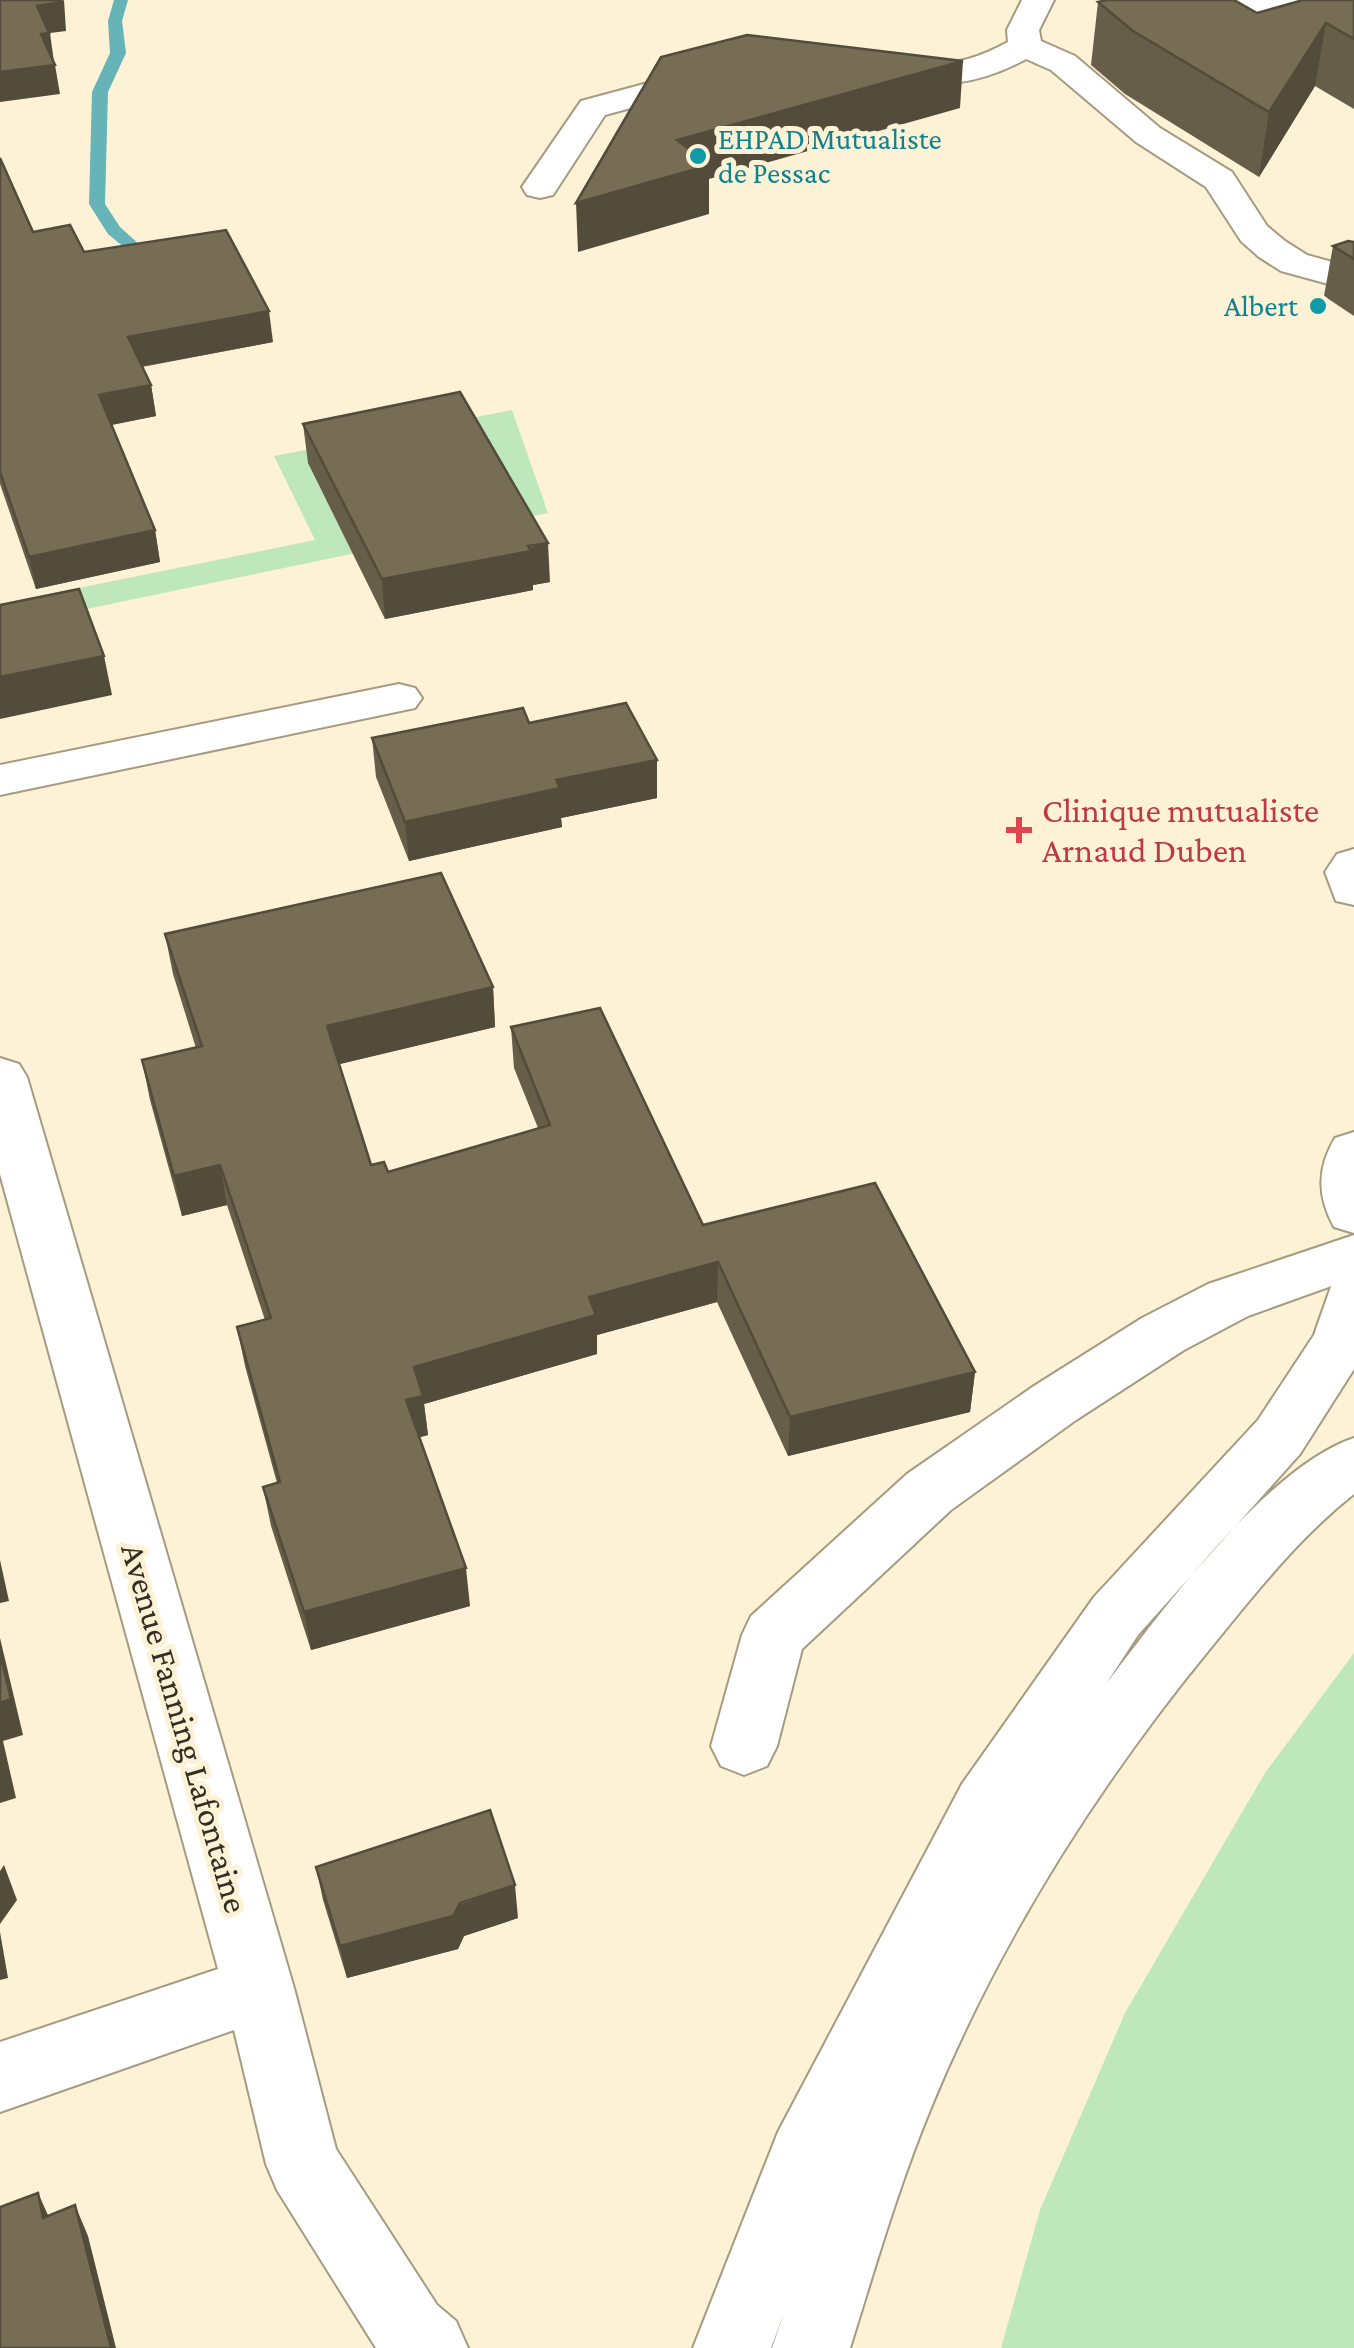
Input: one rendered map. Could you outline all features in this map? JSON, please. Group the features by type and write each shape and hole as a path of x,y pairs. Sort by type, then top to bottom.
{"main road":[{"path":"1025,46 1022,30 1038,0"},
{"path":"1224,0 1242,13 1354,1"},
{"path":"850,67 928,74 982,70 1025,46"},
{"path":"1025,46 1063,63 1148,135 1219,180 1254,233 1272,249 1294,262 1354,280"},
{"path":"540,188 593,108 737,70"},
{"path":"0,780 399,698"},
{"path":"1354,865 1350,872 1354,889"},
{"name":"Avenue Fanning Lafontaine","path":"0,1077 259,1988 303,2164 410,2332 429,2348"},
{"path":"1354,1152 1347,1184 1354,1212"},
{"path":"744,1746 774,1635 929,1492 1164,1334 1228,1300 1354,1256"},
{"path":"732,2348 804,2158 986,1804 1116,1616 1278,1437 1342,1340 1354,1293"},
{"path":"811,2348 866,2180 934,2024 1007,1885 1084,1761 1167,1652 1249,1558 1335,1473 1354,1462"},
{"path":"0,2077 259,1988"}],"green space":[{"path":"512,410 548,513 0,627 0,604 315,540 274,456"},
{"path":"1354,1653 1354,2348 1001,2348 1040,2210 1125,2013 1265,1773"}],"building":[{"path":"0,0 61,0 37,6 49,33 41,34 55,65 0,72"},
{"path":"1234,0 1257,13 1303,0 1354,0 1354,39 1326,23 1269,112 1133,31 1098,2"},
{"path":"747,35 963,61 677,140 710,165 576,203 661,57"},
{"path":"0,158 33,232 70,225 84,252 226,230 269,311 128,337 151,385 99,395 155,530 29,557 0,472"},
{"path":"1354,242 1354,259 1333,246"},
{"path":"460,392 548,543 528,546 531,551 382,579 303,424"},
{"path":"79,589 104,656 0,677 0,605"},
{"path":"626,703 657,760 556,780 560,788 405,822 372,738 523,708 529,723"},
{"path":"441,873 493,987 327,1026 371,1165 384,1162 388,1172 550,1125 511,1027 600,1008 703,1225 875,1183 975,1372 790,1417 718,1262 589,1297 596,1315 414,1367 423,1396 406,1400 466,1568 304,1612 263,1487 280,1482 237,1327 271,1318 220,1165 174,1176 142,1060 202,1046 165,934"},
{"path":"0,1653 11,1699 0,1703"},
{"path":"490,1810 515,1885 460,1903 453,1916 340,1946 316,1867"},
{"path":"38,2193 43,2218 75,2205 111,2348 0,2348 0,2207"}],"waterway":[{"path":"121,0 115,21 118,53 100,92 97,204 114,230 155,268"}],"place":[{"name":"EHPAD Mutualiste de Pessac","path":"698,156"},
{"name":"Albert","path":"1318,306"},
{"name":"Clinique mutualiste Arnaud Duben","path":"1019,830"}]}
